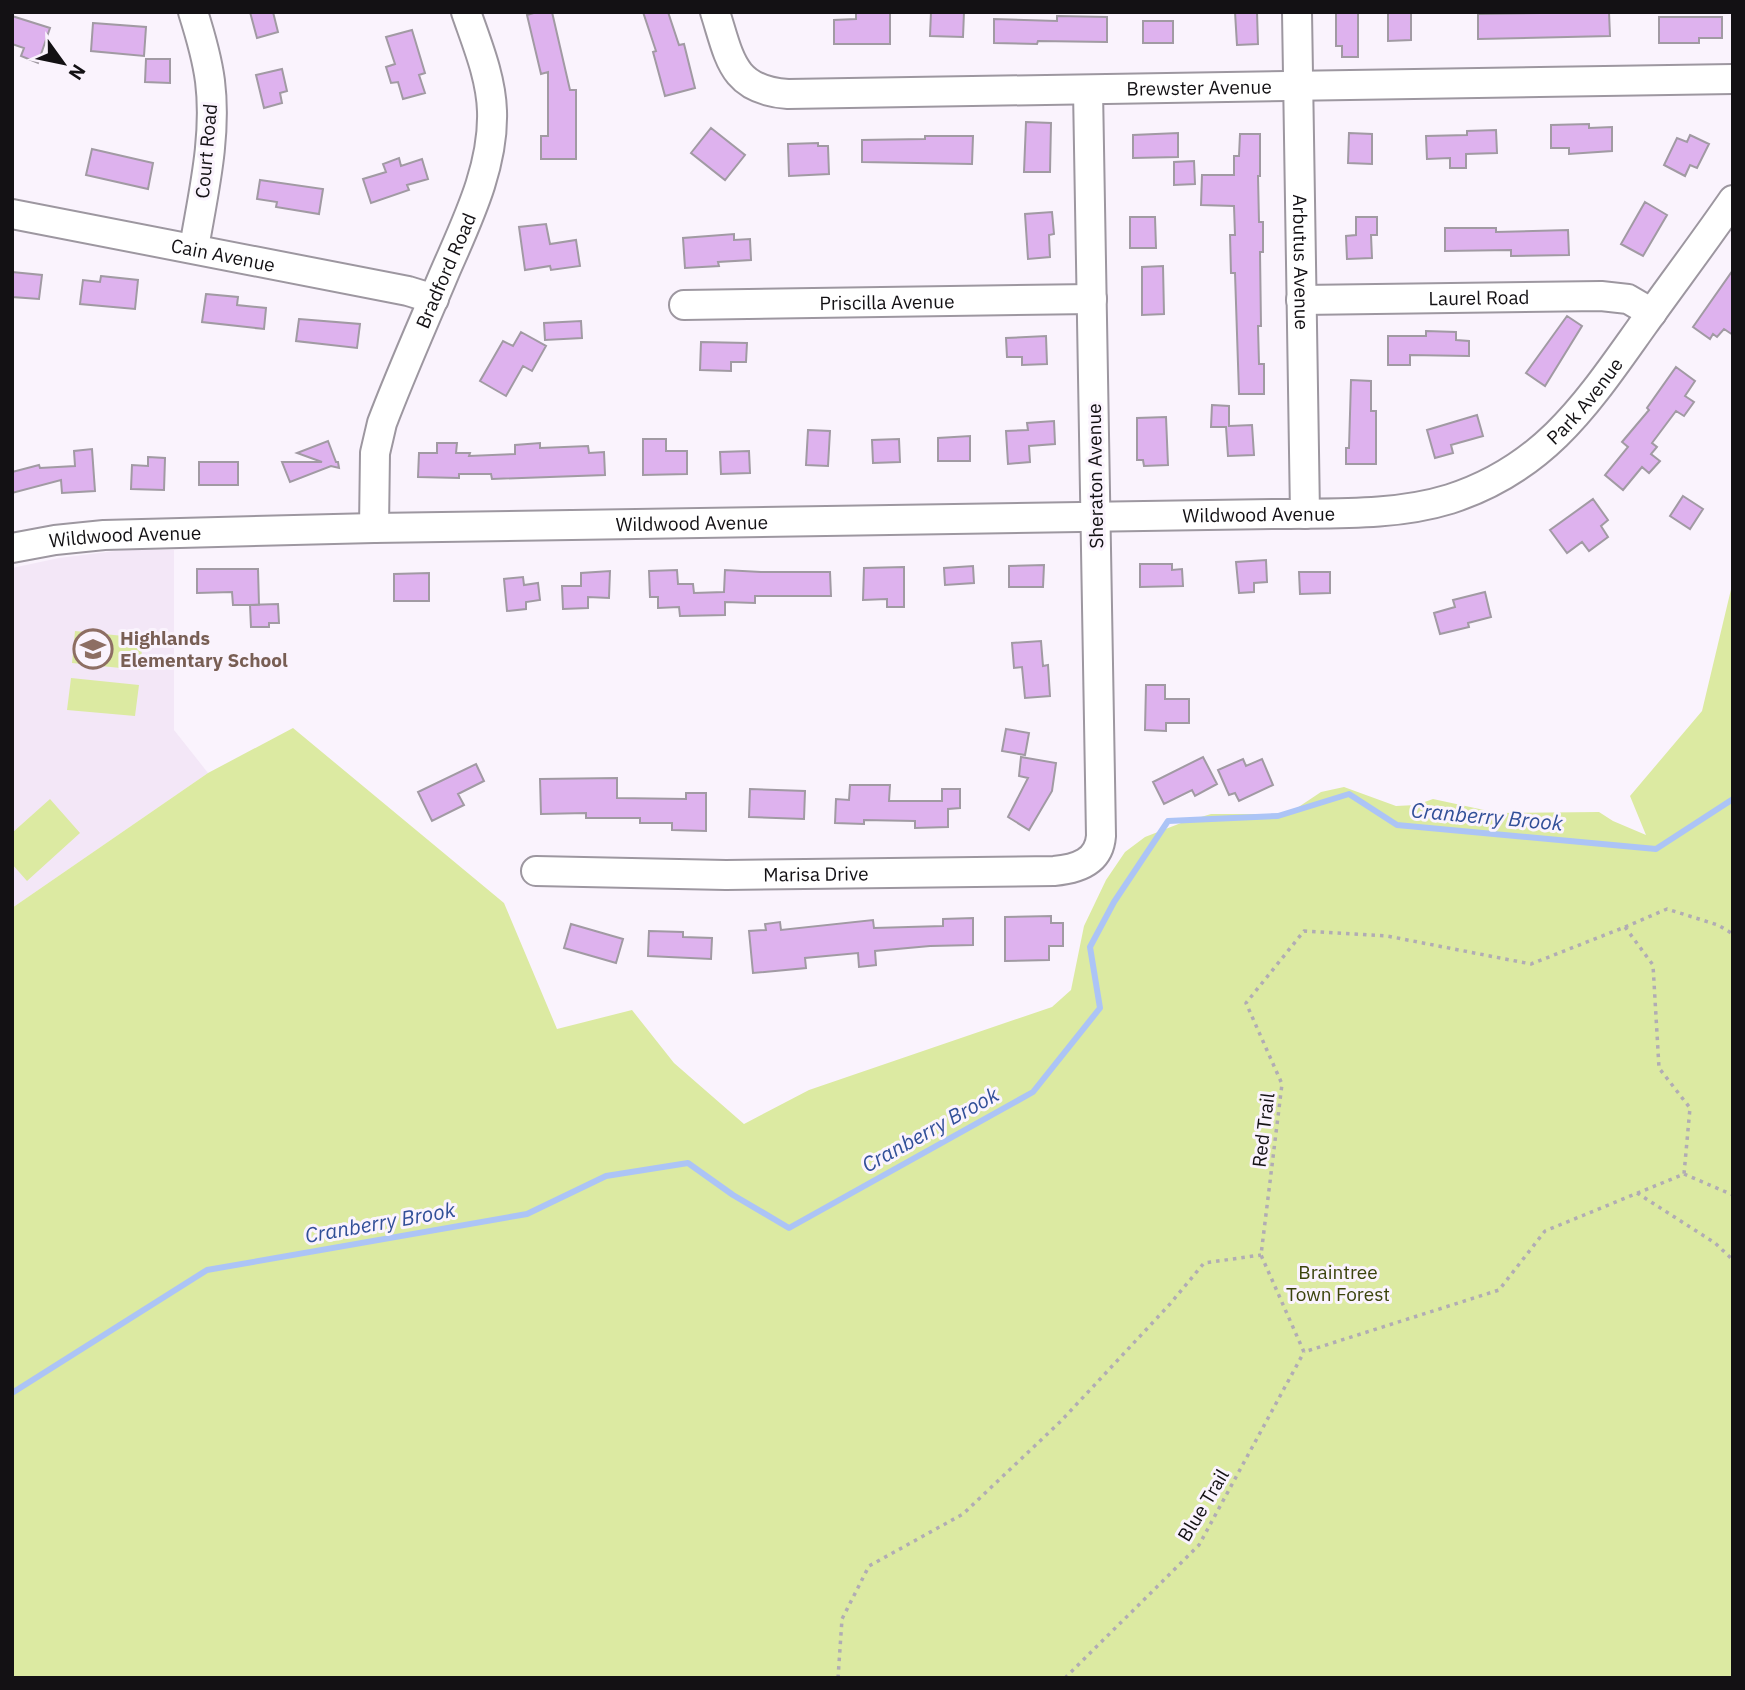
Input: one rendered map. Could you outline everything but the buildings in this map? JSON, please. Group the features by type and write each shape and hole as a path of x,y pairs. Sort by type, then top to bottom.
{"street":[{"name":"Court Road","path":"193,12 207,62 212,112 208,159 194,248"},
{"name":"Bradford Road","path":"374,528 377,439 471,212 491,140 490,91 466,12"},
{"name":"Brewster Avenue","path":"715,12 739,75 765,91 788,94 1733,79"},
{"name":"Arbutus Avenue","path":"1297,12 1305,514"},
{"name":"Sheraton Avenue","path":"1088,90 1101,836 1100,845 1092,859"},
{"name":"Park Avenue","path":"1371,511 1409,508 1451,499 1526,462 1573,419 1733,200"},
{"name":"Cain Avenue","path":"12,214 408,291 434,299"},
{"name":"Laurel Road","path":"1301,300 1601,296 1628,299 1652,313"},
{"name":"Priscilla Avenue","path":"684,305 1091,299"},
{"name":"Wildwood Avenue","path":"12,548 104,535 1371,511"},
{"name":"Marisa Drive","path":"536,871 726,876 1054,871 1074,867 1092,859"}],"path":[{"path":"1684,1174 1690,1108 1659,1068 1653,965 1625,927 1667,909 1718,925 1733,934"},
{"name":"Red Trail","path":"1261,1255 1282,1084 1245,1003 1304,931 1387,936 1531,964 1625,927"},
{"path":"838,1678 842,1619 869,1566 963,1514 1061,1421 1170,1304 1204,1262 1261,1255 1304,1352 1499,1290 1545,1231 1684,1174 1733,1195"},
{"path":"1637,1193 1715,1243 1733,1260"},
{"name":"Blue Trail","path":"1065,1678 1199,1545 1304,1352"}],"shaded area":[{"name":"Highlands Elementary School","path":"123,550 174,550 174,730 208,773 12,908 12,568 59,558"}],"green space":[{"name":"Braintree Town Forest","path":"1733,581 1733,1678 12,1678 12,908 208,773 293,728 504,903 557,1029 632,1010 674,1063 744,1124 809,1090 1052,1007 1071,990 1084,926 1106,880 1125,852 1145,837 1181,823 1211,814 1288,814 1321,792 1344,787 1396,806 1416,805 1433,799 1498,813 1599,812 1646,835 1630,796 1702,711"},
{"path":"75,631 143,638 140,670 72,663"},
{"path":"71,678 139,685 135,716 67,710"},
{"path":"50,799 80,833 27,881 12,864 12,833"}],"waterway":[{"name":"Cranberry Brook","path":"12,1393 207,1270 527,1214 606,1176 688,1163 733,1195 789,1228 1033,1092 1100,1008 1090,947 1114,902 1168,821 1278,816 1349,794 1397,825 1656,849 1733,799"}],"place":[{"name":"Highlands Elementary School","path":"93,649"}]}
